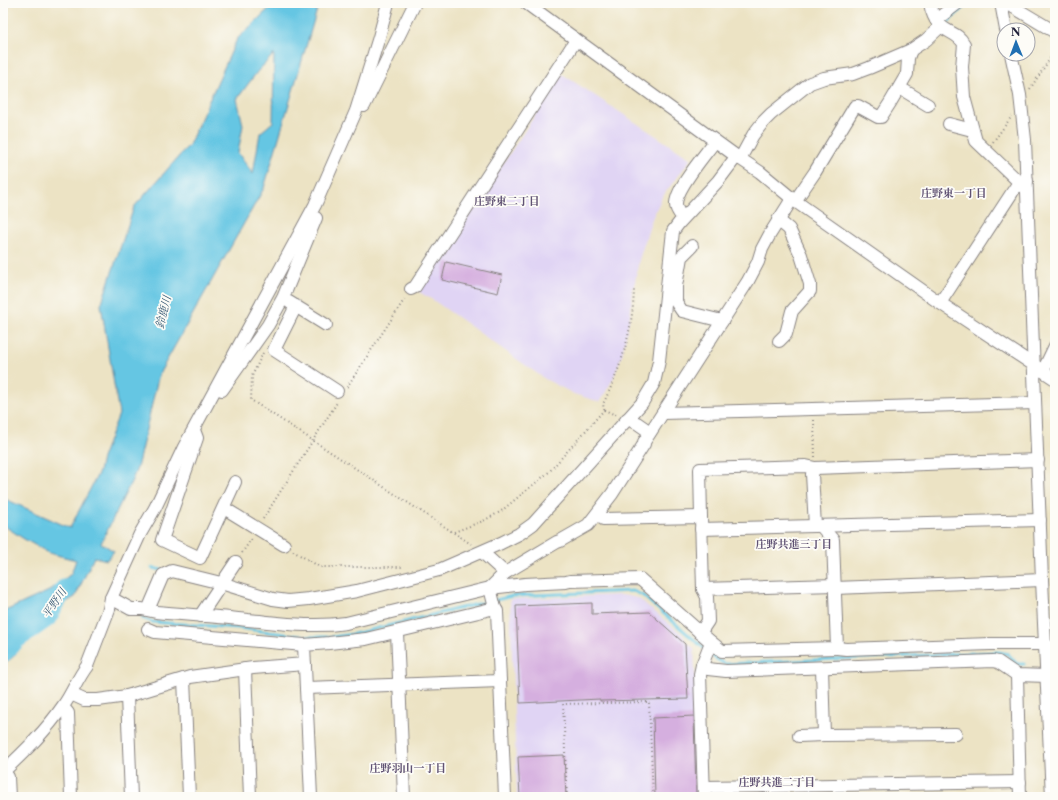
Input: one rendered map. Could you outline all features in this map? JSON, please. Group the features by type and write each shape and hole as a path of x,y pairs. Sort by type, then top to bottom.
{"street":[{"path":"9,797 8,777 4,772 36,739 71,694 86,666 109,609 111,598 140,534 155,508 184,447 315,205 356,111 388,3"},
{"path":"356,111 364,106 415,3"},
{"path":"526,3 715,141 760,172 793,200 940,303 1055,379"},
{"path":"930,3 931,9 939,23 959,36 964,44 962,67 964,97 976,141 1023,181"},
{"path":"148,610 162,575 172,571 224,580 273,599 310,599 357,591 439,570 478,549 519,534 533,524 622,417 642,403 654,383 659,361 673,231 680,214 718,181 763,122 810,83 824,78 853,74 911,50 926,40 939,23 958,3"},
{"path":"1004,22 1001,4 1010,5 1055,32"},
{"path":"411,289 415,287 576,40"},
{"path":"491,589 505,573 588,525 612,494 644,444 650,432 663,414 758,262 762,250 778,220 816,172 855,106 881,117 900,88 907,74 908,58 911,50"},
{"path":"1014,62 1022,111 1023,181 1038,367 1035,403 1042,580 1049,598 1046,644 1052,797"},
{"path":"900,88 928,106"},
{"path":"949,124 972,130"},
{"path":"680,214 676,204 678,194 715,141"},
{"path":"940,303 1023,181"},
{"path":"213,393 224,390 268,325 283,298 317,215 315,205"},
{"path":"778,220 789,229 801,255 810,284 810,291 792,311 786,334 779,341"},
{"path":"692,246 681,257 676,286 676,302 682,310 722,321"},
{"path":"283,298 326,325"},
{"path":"296,306 274,350 341,392"},
{"path":"1038,367 1055,346"},
{"path":"663,414 1035,403"},
{"path":"622,417 636,423 650,432"},
{"path":"194,430 197,438 162,540 200,558 235,482"},
{"path":"700,633 708,622 707,597 703,589 700,468 806,466 815,468 1038,460"},
{"path":"815,468 812,474 818,526 833,540 837,648"},
{"path":"224,508 284,545"},
{"path":"603,519 818,526 1040,520"},
{"path":"478,549 505,573"},
{"path":"200,616 236,562"},
{"path":"111,598 131,609 301,626 334,625 491,589 570,581 640,579 722,651 837,648 846,649 863,657 993,661 998,662 1016,675 1047,676"},
{"path":"703,589 835,587 1042,580"},
{"path":"491,589 497,611 505,797"},
{"path":"148,629 155,632 304,645 354,641 495,608"},
{"path":"397,632 404,797"},
{"path":"711,642 700,674 704,792 1020,782"},
{"path":"702,665 708,669 726,671 822,668 863,657 990,644 1046,644"},
{"path":"304,645 311,797"},
{"path":"71,694 84,700 98,700 127,696 190,677 245,669 305,664"},
{"path":"822,668 824,735"},
{"path":"245,669 250,797"},
{"path":"1016,675 1020,797"},
{"path":"184,679 189,797"},
{"path":"306,688 500,681"},
{"path":"127,696 131,797"},
{"path":"62,707 68,712 71,797"},
{"path":"799,736 956,734"}],"path":[{"path":"1020,95 1027,94 1055,51"},
{"path":"987,151 1010,117 1022,111"},
{"path":"236,562 341,392 411,289"},
{"path":"604,410 602,404 615,380 624,353 633,312 634,289"},
{"path":"266,349 252,376 251,400 478,549"},
{"path":"814,409 815,468"},
{"path":"604,410 622,417"},
{"path":"454,532 484,521 500,512 549,472 604,410"},
{"path":"284,545 320,567 402,567"},
{"path":"567,797 563,704 649,702 653,797"}],"shaded area":[{"path":"562,74 691,159 662,197 652,219 639,260 634,287 632,287 631,310 622,355 613,379 600,402 574,394 545,379 433,300 419,292"},
{"path":"622,595 638,598 683,635 686,642 694,648 700,797 517,797 510,599"}],"water":[{"name":"鈴鹿川","path":"275,3 319,3 264,188 159,374 137,468 101,543 114,551 107,560 94,557 75,597 36,620 14,656 3,665 3,612 49,591 71,574 76,560 49,553 3,525 3,498 70,528 99,472 102,458 119,414 101,305 134,207 189,145 237,39","holes":["274,54 273,122 260,133 253,174 238,153 243,125 237,99 257,72"]}],"building":[{"path":"446,262 502,275 498,293 442,280"},
{"path":"592,603 592,614 649,612 685,644 688,699 600,701 600,699 520,703 516,606"},
{"path":"694,716 696,797 655,797 653,718"},
{"path":"564,755 566,797 520,797 518,757"}],"waterway":[{"path":"949,21 968,3"},
{"path":"152,568 162,570"},
{"name":"平野川","path":"3,653 17,639 47,618 64,589"},
{"path":"496,600 512,596 633,591 642,595 705,649"},
{"path":"142,618 153,622 239,628 307,637 332,637 354,634 490,601"},
{"path":"709,653 725,664 999,652 1008,654 1017,664 1024,664"}],"district":[{"name":"庄野東一丁目","path":"954,193"},
{"name":"庄野東二丁目","path":"507,201"},
{"name":"庄野共進三丁目","path":"794,544"},
{"name":"庄野羽山一丁目","path":"408,768"},
{"name":"庄野共進二丁目","path":"777,782"}]}
